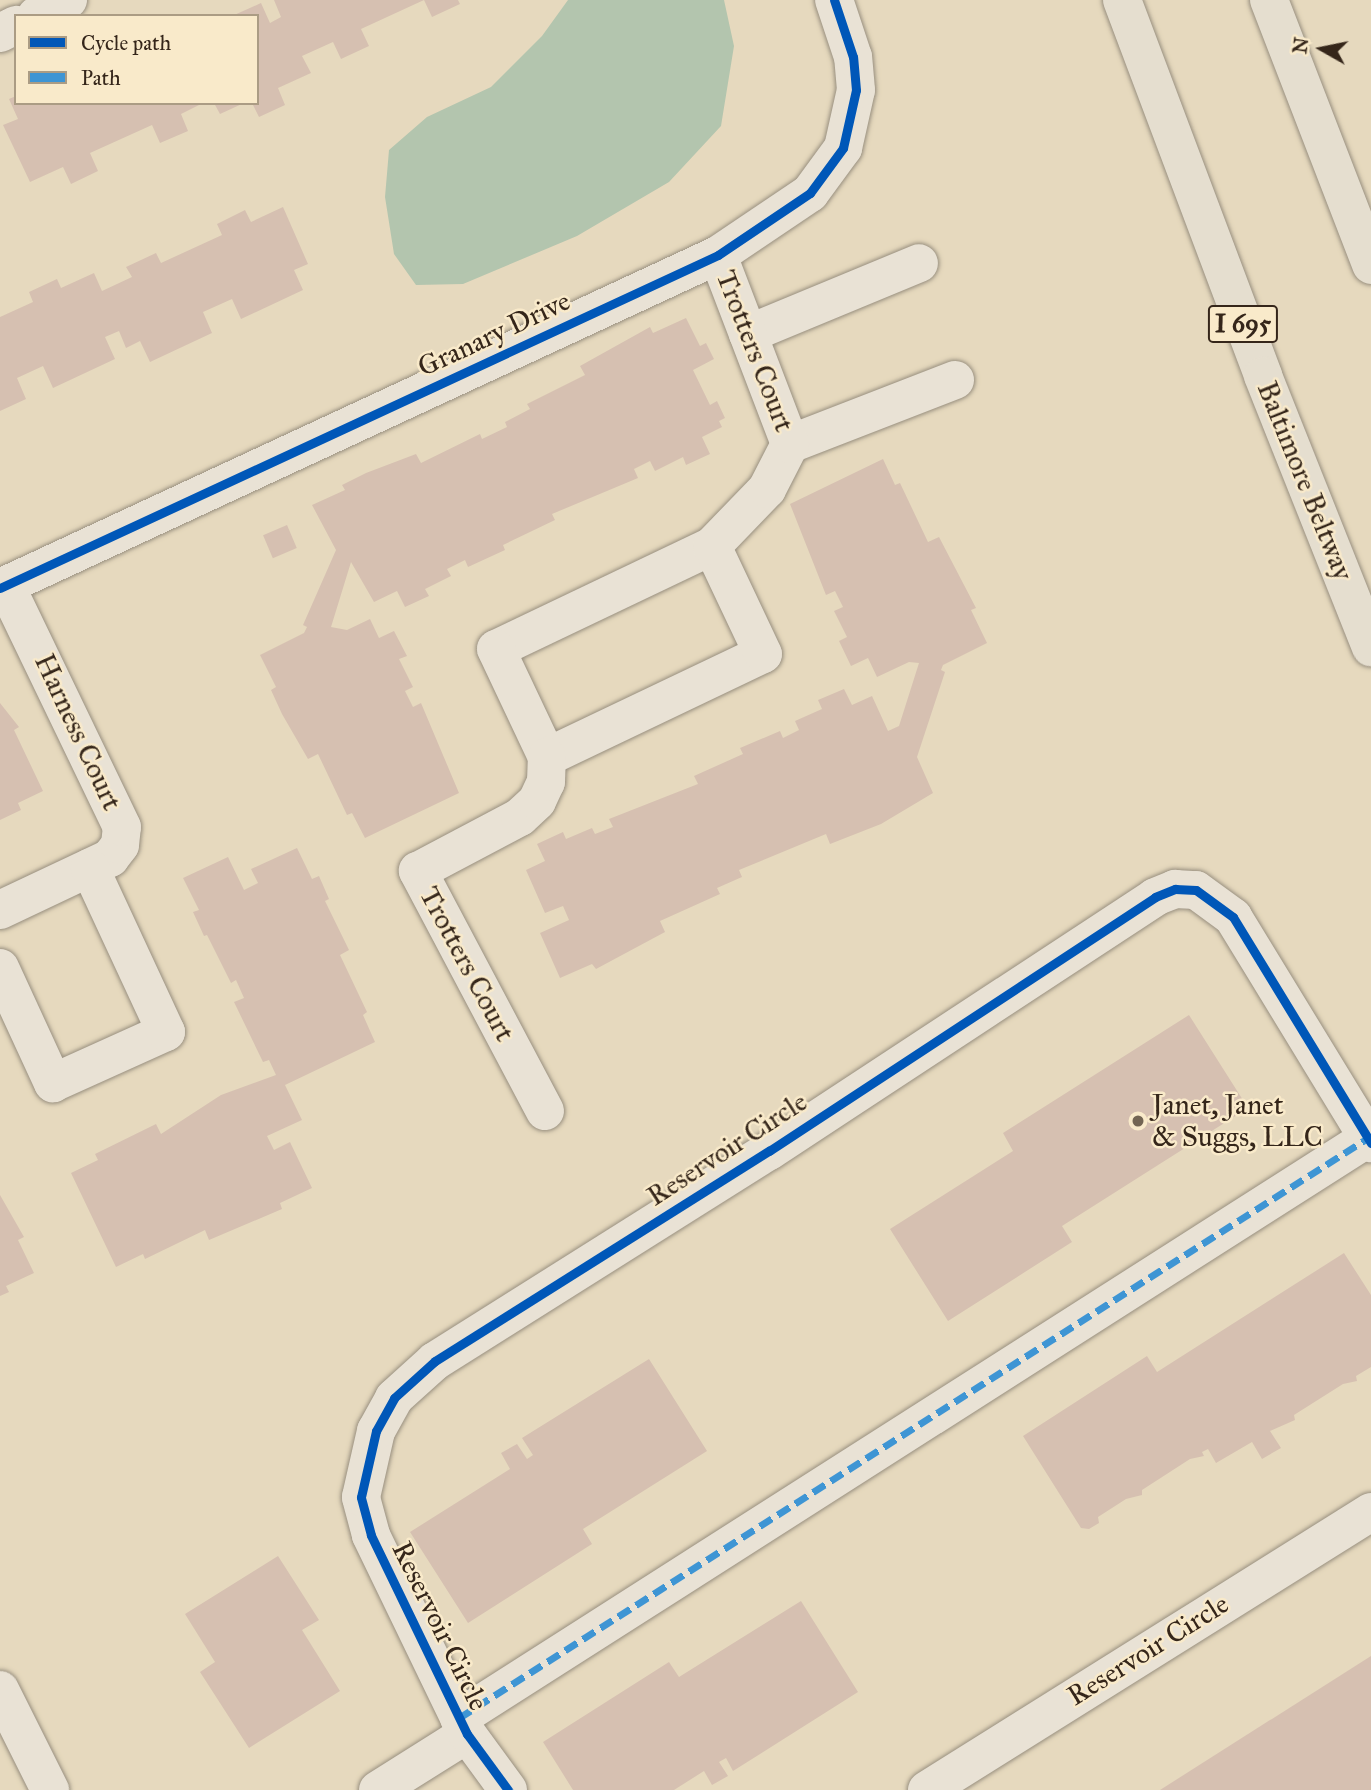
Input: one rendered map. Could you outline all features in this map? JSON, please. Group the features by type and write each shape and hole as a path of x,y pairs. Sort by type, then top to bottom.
{"highway":[{"name":"Baltimore Beltway","path":"1122,0 1263,376 1371,647"},
{"path":"1269,0 1371,265"}],"street":[{"path":"40,14 68,0"},
{"name":"Granary Drive","path":"3,587 718,255 810,193 843,148 856,90 853,57 834,0"},
{"name":"Trotters Court","path":"545,1111 418,870 520,817 537,801 546,782 547,757 496,649 712,546 767,489 790,444 718,255"},
{"path":"748,334 919,263"},
{"path":"790,444 956,380"},
{"path":"547,757 762,653 712,546"},
{"name":"Harness Court","path":"0,910 110,858 120,845 122,827 3,587"},
{"path":"0,968 53,1083 166,1032 90,868"},
{"name":"Reservoir Circle","path":"508,1790 463,1726 371,1535 361,1497 376,1430 394,1398 435,1361 769,1151 1155,897 1175,889 1196,890 1233,918 1369,1140"},
{"path":"463,1726 1369,1140"},
{"name":"Reservoir Circle","path":"927,1790 1371,1513"},
{"path":"0,1689 50,1790"},
{"name":"Reservoir Circle","path":"378,1790 463,1726"}],"shaded area":[{"path":"568,0 724,0 734,46 721,126 669,182 577,236 463,284 416,285 394,254 385,197 389,150 427,117 491,87 542,36"}],"building":[{"path":"274,0 424,0 361,29 369,46 341,59 333,42 302,56 311,73 278,88 285,105 259,117 253,105 259,105 259,14 236,14 261,3 270,23 281,17"},
{"path":"424,0 458,0 460,4 432,17"},
{"path":"14,97 14,105 199,105 181,114 188,131 160,143 152,125 90,153 98,171 71,184 63,167 30,182 3,125 18,119 9,99"},
{"path":"215,105 240,105 220,114"},
{"path":"283,207 308,264 294,270 303,290 241,319 232,299 203,312 212,333 150,362 140,341 126,348 119,331 105,337 115,359 53,388 43,366 17,378 26,399 0,411 0,317 33,302 29,292 57,279 61,288 94,273 102,291 132,277 126,267 156,253 161,263 222,235 217,224 245,210 251,222"},
{"path":"686,318 700,346 706,343 714,359 693,370 710,405 717,401 725,418 719,421 722,427 702,437 710,454 686,465 683,457 655,471 650,461 634,469 638,478 552,514 555,520 503,545 505,550 468,567 465,560 447,569 451,576 425,589 429,596 405,607 397,591 374,602 351,562 331,627 347,630 370,619 379,638 394,631 407,656 399,659 413,687 405,691 413,707 421,703 459,793 365,838 352,813 347,815 318,754 308,759 282,714 271,690 276,687 260,655 304,633 307,627 303,625 336,550 312,505 345,490 342,485 366,473 416,454 421,463 480,434 482,439 507,427 505,422 530,409 527,404 585,375 580,366 650,327 653,333"},
{"path":"883,459 895,485 900,483 928,542 939,537 976,608 971,610 987,643 943,665 941,670 945,672 917,757 933,793 881,824 830,844 826,834 739,870 742,877 717,888 720,894 660,921 665,932 596,969 592,964 560,978 540,933 569,920 563,906 545,913 526,870 545,861 537,844 563,832 566,839 592,828 595,834 613,827 609,819 698,784 694,776 743,754 740,748 780,731 783,738 799,730 795,721 822,709 818,700 844,689 852,705 872,696 888,731 899,726 919,663 909,662 877,677 868,658 851,666 839,641 847,637 834,611 843,607 835,591 826,595 790,504"},
{"path":"287,525 297,548 273,558 263,535"},
{"path":"0,703 19,727 14,730 43,791 18,803 21,810 0,820"},
{"path":"297,848 312,879 319,876 329,899 325,901 349,950 340,955 367,1012 363,1015 375,1042 285,1085 302,1120 267,1136 274,1150 290,1142 312,1188 280,1203 282,1209 209,1240 205,1230 145,1259 143,1254 116,1267 71,1173 98,1160 95,1154 156,1124 161,1134 221,1095 276,1075 269,1060 263,1062 234,1002 244,998 236,980 231,983 207,935 204,936 193,912 199,910 183,878 228,857 244,890 258,883 251,869"},
{"path":"1189,1015 1248,1108 1062,1226 1072,1242 948,1321 890,1229 1013,1151 1003,1133"},
{"path":"0,1195 24,1237 18,1240 34,1273 6,1286 9,1292 0,1296"},
{"path":"1344,1253 1371,1295 1371,1367 1356,1376 1357,1381 1343,1384 1294,1415 1295,1420 1270,1431 1281,1448 1262,1459 1252,1442 1216,1463 1208,1449 1202,1452 1204,1456 1190,1459 1142,1490 1142,1495 1126,1499 1098,1517 1099,1523 1089,1529 1081,1528 1023,1436 1147,1356 1157,1372"},
{"path":"649,1359 707,1451 583,1529 592,1544 468,1623 410,1532 510,1469 501,1453 517,1444 527,1459 533,1455 522,1438"},
{"path":"278,1556 319,1620 302,1630 340,1691 249,1748 200,1672 215,1662 185,1614"},
{"path":"801,1601 858,1692 733,1771 726,1758 719,1762 728,1776 712,1785 704,1771 674,1790 573,1790 543,1742 669,1662 679,1677"},
{"path":"1371,1656 1371,1790 1160,1790"}],"marked path":[{"path":"459,1718 1368,1138"}],"cycle path":[{"path":"0,588 718,255 810,193 843,148 856,90 853,57 834,0"},
{"path":"508,1790 467,1734 371,1535 361,1497 376,1431 394,1398 435,1361 769,1151 1155,897 1175,889 1196,890 1233,917 1371,1143"}],"place":[{"name":"Janet, Janet & Suggs, LLC","path":"1138,1121"}]}
